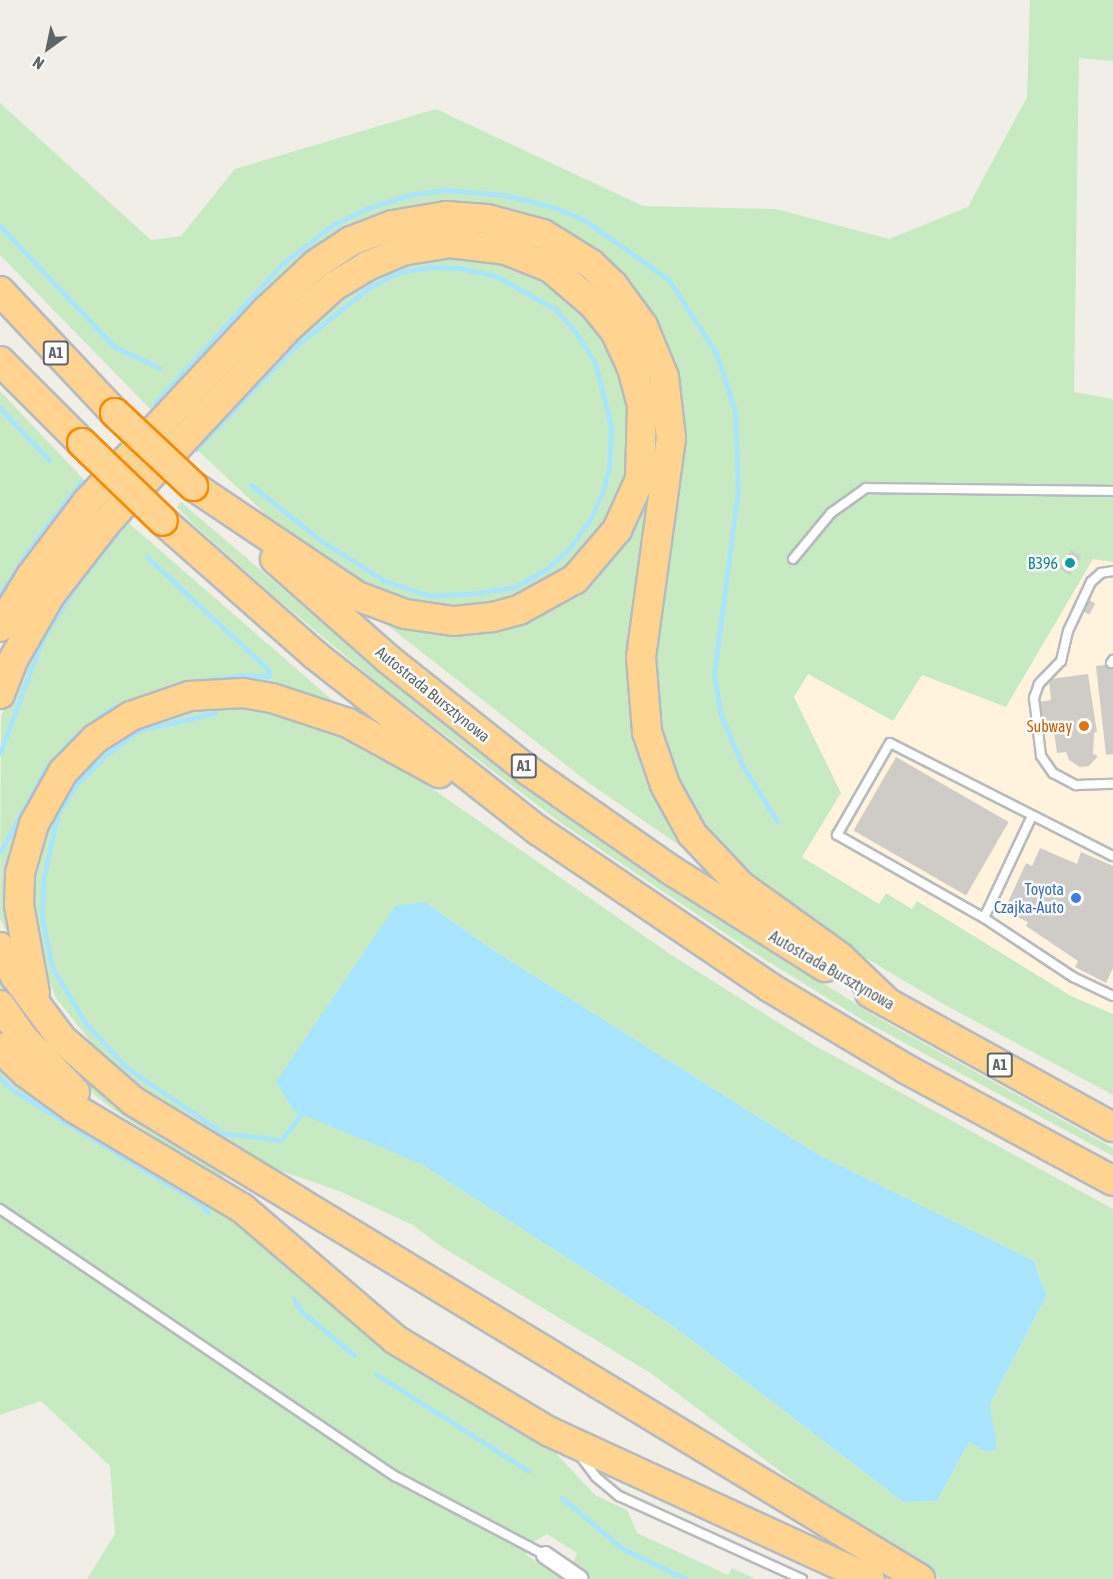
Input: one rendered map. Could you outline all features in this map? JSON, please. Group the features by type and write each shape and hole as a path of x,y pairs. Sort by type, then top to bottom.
{"highway":[{"path":"0,627 31,576 88,501 267,310 316,264 351,241 393,225 446,216 488,219 543,234 591,264 613,285 643,326 664,377 670,415 670,450 641,657 647,732 665,785 692,834 741,886 840,957 888,1003"},
{"path":"0,694 14,660 46,603 106,522 288,328 333,286 367,266 402,251 450,243 506,250 551,268 593,304 615,331 632,368 642,405 640,479 617,530 575,579 527,607 492,617 453,621 405,614 357,596 193,486"},
{"name":"Autostrada Bursztynowa","path":"0,291 115,413 193,486 388,659 529,771 681,877 799,952 1113,1127"},
{"path":"0,361 163,521 315,656 539,831 769,987 906,1069 1113,1181"},
{"path":"37,1002 19,905 20,873 34,824 52,787 84,750 110,729 149,708 189,696 243,693 317,710 387,744 539,831"},
{"path":"0,946 15,976 78,1053 159,1118 920,1579"},
{"path":"0,1005 43,1061 123,1134"},
{"path":"0,1048 50,1092 123,1134 242,1208 396,1340 571,1442 860,1578"}],"street":[{"path":"545,1555 580,1579"}],"lane":[{"path":"793,559 831,513 866,488 1113,491"},
{"path":"1113,571 1101,573 1090,582 1068,631 1061,661 1039,684 1034,698 1041,756 1053,773 1076,785 1113,784"},
{"path":"1113,856 1031,818 890,743 837,835 984,918 1073,977 1113,996"},
{"path":"984,918 1031,818"},
{"path":"0,1209 395,1476 545,1555"},
{"path":"571,1442 596,1477 619,1497 802,1579"}],"shaded area":[{"path":"1093,559 1113,562 1113,1014 1071,996 917,901 913,909 879,904 802,857 841,793 794,697 808,673 893,721 922,675 1006,707"}],"green space":[{"path":"1030,0 1113,0 1113,61 1079,58 1074,392 1113,399 1113,562 1093,559 1006,707 922,675 893,721 808,674 794,697 841,793 802,857 879,904 886,893 912,909 917,901 1071,996 1113,1014 1113,1095 945,1005 859,954 759,886 714,841 681,790 654,709 652,666 681,467 628,287 401,211 153,412 0,255 0,103 151,240 181,236 235,169 436,109 643,206 776,209 889,239 968,207 1027,97"},
{"path":"505,232 592,280 621,310 661,444 630,680 696,857 589,783 378,618 535,613 647,476 612,314 461,234 264,326 340,260 394,235"},
{"path":"458,255 498,260 535,273 568,297 611,349 622,377 628,407 629,464 622,495 605,528 563,571 503,603 468,609 426,608 374,592 329,567 274,522 191,444 303,329 346,291 387,268"},
{"path":"0,391 89,485 0,605"},
{"path":"181,502 394,684 644,870 880,1019 1113,1148 1113,1156 866,1022 759,956 561,823 385,689 275,597 193,524 177,507"},
{"path":"123,518 345,711 155,695 45,785 18,953 0,919 1,717 20,668 45,622"},
{"path":"226,703 272,709 328,726 391,760 670,954 812,1044 1113,1209 1113,1579 940,1579 851,1525 652,1374 442,1247 413,1225 339,1191 258,1163 164,1105 94,1046 56,998 35,943 29,888 42,834 58,795 121,734 190,707","holes":["425,902 493,950 819,1155 1034,1261 1047,1295 990,1404 996,1449 986,1452 969,1442 937,1501 903,1502 676,1328 421,1164"]},
{"path":"0,966 32,1020 68,1063 119,1104 225,1174 221,1180 112,1109 63,1069 24,1026 0,988"},
{"path":"0,1065 227,1214 382,1347 550,1447 595,1495 627,1510 637,1533 728,1575 732,1568 756,1579 592,1579 572,1565 577,1553 547,1534 533,1542 526,1555 565,1579 87,1579 115,1534 110,1466 41,1401 0,1415"}],"water":[{"path":"425,902 493,950 819,1155 1034,1261 1047,1295 990,1404 997,1449 986,1452 969,1442 937,1501 903,1502 676,1328 421,1164 294,1111 276,1082 395,906"}],"building":[{"name":"B396","path":"1071,550 1081,556 1070,575 1060,569"},
{"path":"1089,600 1095,603 1089,615 1083,612"},
{"path":"1113,664 1113,754 1106,755 1096,666"},
{"path":"1088,674 1097,732 1094,733 1093,754 1098,756 1089,766 1080,767 1069,760 1066,752 1057,753 1054,731 1042,732 1039,702 1051,700 1049,679"},
{"path":"896,757 1009,822 966,896 854,831"},
{"name":"Toyota Czajka-Auto","path":"1040,848 1077,864 1081,852 1113,866 1113,968 1106,983 1075,967 1078,961 1026,926 1028,922 1004,911 1026,863 1032,866"}],"waterway":[{"path":"155,403 282,264 334,224 368,208 409,195 446,190 504,195 553,207 586,221 669,280 716,353 735,410 738,490 714,675 721,715 742,765 777,821"},
{"path":"0,226 115,347 159,368"},
{"path":"196,449 292,349 370,287 400,272 432,267 459,268 496,276 555,309 575,331 595,363 611,426 609,468 603,491 590,520 570,548 547,569 515,587 479,593 430,596 385,581 320,540 251,485"},
{"path":"0,408 49,460"},
{"path":"0,595 29,549 81,482"},
{"path":"0,753 41,642 76,585 121,528"},
{"path":"148,558 268,669 269,676 246,675 191,682"},
{"path":"0,852 45,770 72,739 112,708 174,687"},
{"path":"215,713 139,730 108,753 76,785 57,816 43,882 42,918 52,967 86,1024 127,1068 223,1133 281,1140 301,1114"},
{"path":"0,1078 14,1091 201,1204 208,1212"},
{"path":"294,1299 301,1311 354,1355"},
{"path":"376,1374 528,1471"},
{"path":"562,1498 623,1549 686,1579"}],"place":[{"name":"B396","path":"1070,563"},
{"name":"Subway","path":"1084,726"},
{"name":"Toyota Czajka-Auto","path":"1076,898"}]}
